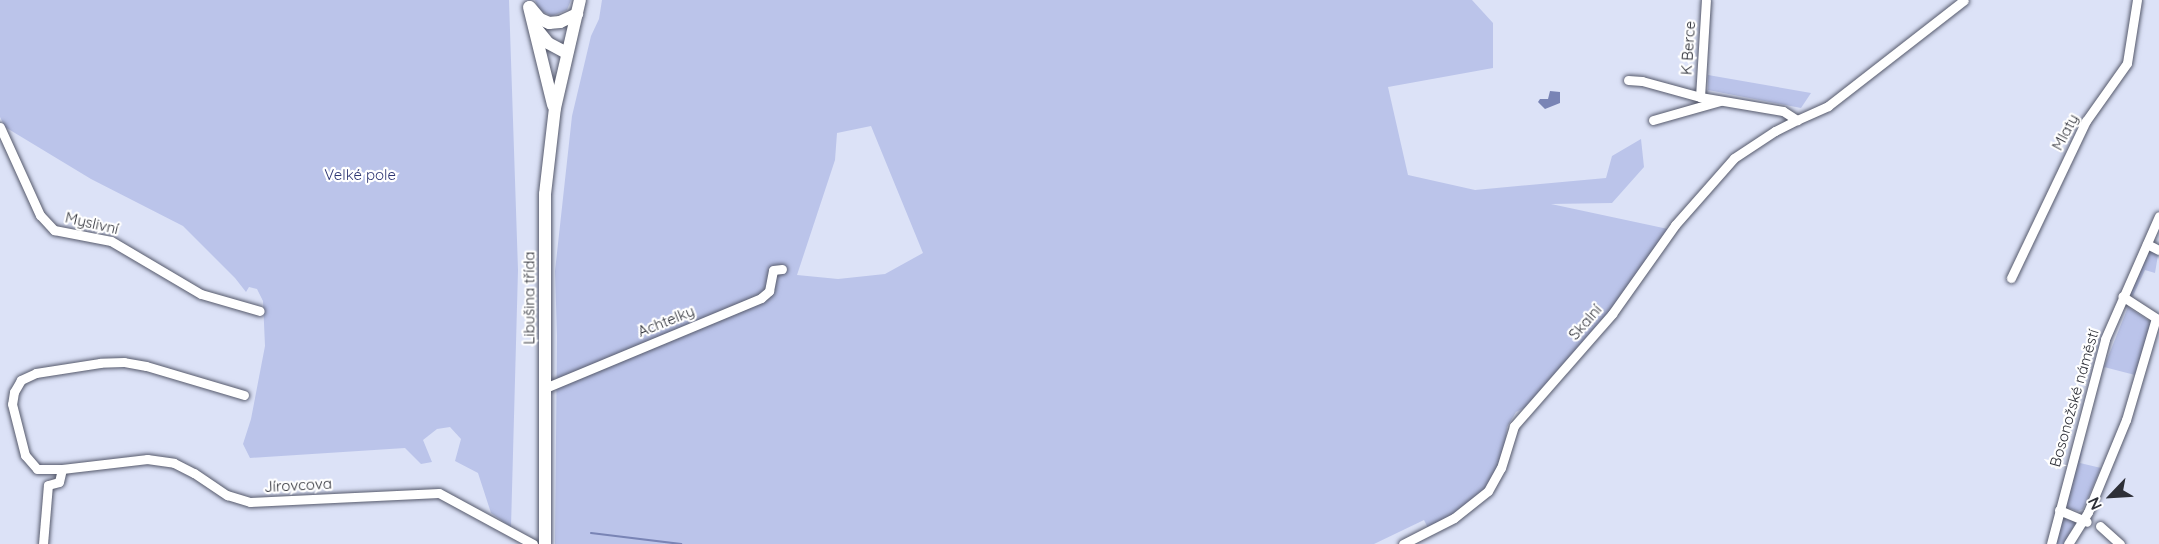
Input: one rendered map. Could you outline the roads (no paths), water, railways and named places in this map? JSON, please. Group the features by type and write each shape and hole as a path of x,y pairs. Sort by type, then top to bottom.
{"street":[{"name":"Libušina třída","path":"545,544 543,227 547,166 554,115 580,0"},
{"name":"K Berce","path":"1700,97 1706,0"},
{"name":"Skalní","path":"1403,544 1454,518 1475,504 1488,491 1501,468 1514,426 1612,314 1675,225 1734,158 1775,131 1828,106 1964,0"},
{"name":"Mlaty","path":"2011,278 2086,121 2127,63 2137,0"},
{"path":"528,3 540,19 549,23 561,22 577,14"},
{"path":"528,3 541,36 567,53"},
{"path":"528,3 551,91 554,115"},
{"path":"1628,80 1642,81 1700,97 1783,111 1797,120"},
{"path":"1653,120 1722,101"},
{"name":"Myslivní","path":"0,127 40,214 54,230 111,241 201,294 260,311"},
{"name":"Bosonožské náměstí","path":"2051,544 2097,363 2122,296 2159,216"},
{"path":"2147,244 2159,250"},
{"name":"Achtelky","path":"545,388 761,298 769,291 773,270 782,269"},
{"path":"2068,544 2088,512 2126,420 2156,318 2122,296"},
{"name":"Jírovcova","path":"244,395 146,366 124,362 100,363 36,373 21,380 14,392 12,404 25,455 37,469 62,469 147,459 174,463 227,495 250,502 439,493 533,544"},
{"path":"43,544 48,485 59,482 62,469"},
{"path":"2059,510 2084,520"},
{"path":"2100,526 2120,544"}],"waterway":[{"path":"591,533 681,544"}],"park label":[{"name":"Velké pole","path":"360,175"}]}
